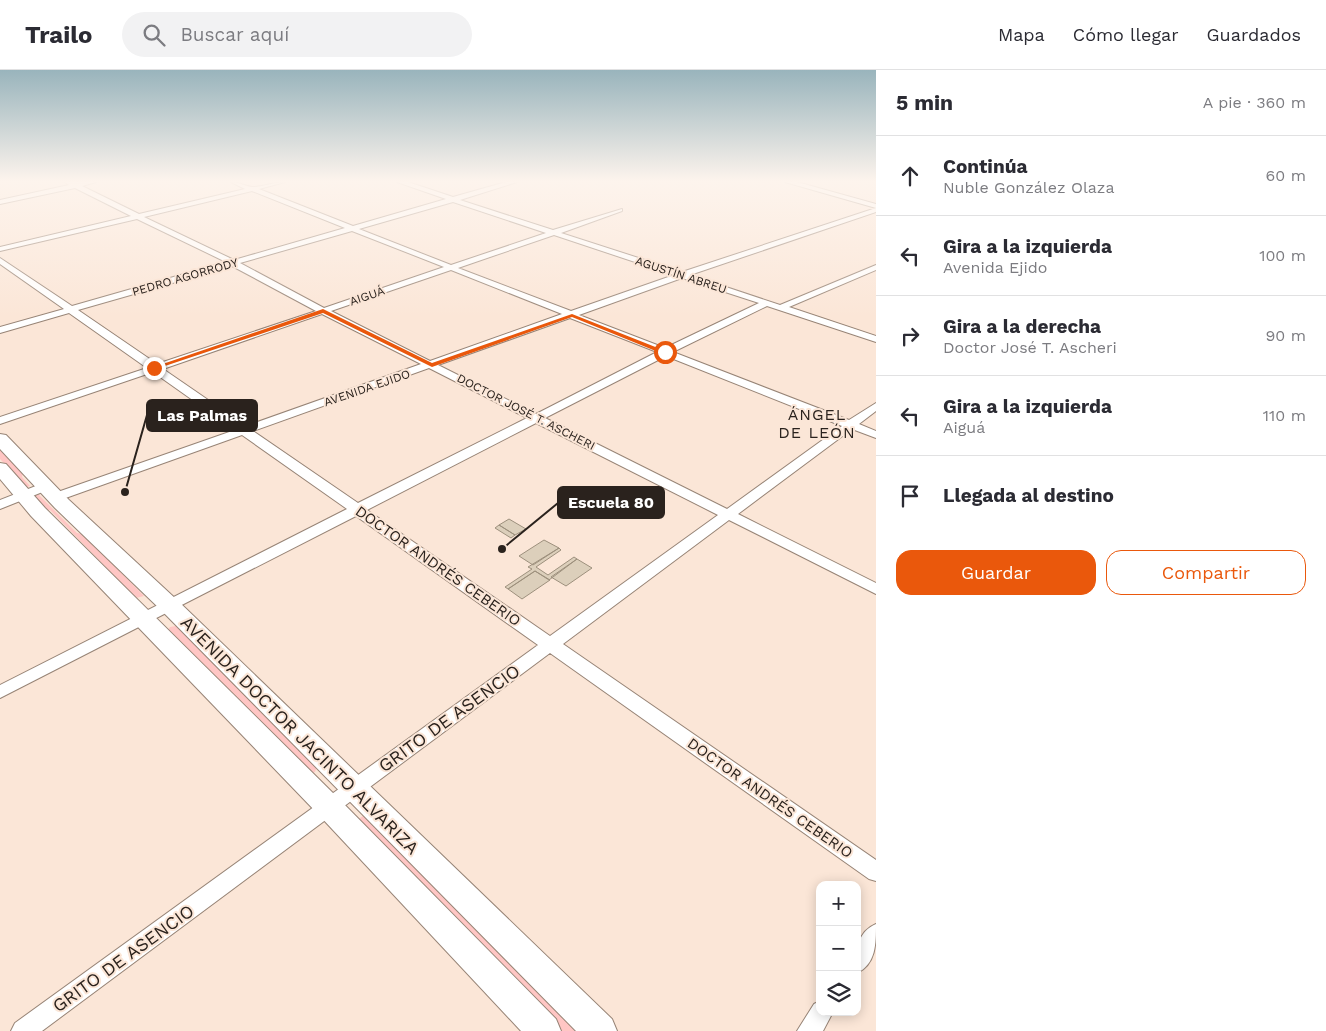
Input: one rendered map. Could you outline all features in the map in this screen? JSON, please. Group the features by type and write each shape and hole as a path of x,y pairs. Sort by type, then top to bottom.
{"main road":[{"name":"AVENIDA DOCTOR JACINTO ALVARIZA","path":"0,439 42,493 169,606 600,1031"},
{"name":"AVENIDA DOCTOR JACINTO ALVARIZA","path":"0,468 42,493"},
{"name":"AVENIDA DOCTOR JACINTO ALVARIZA","path":"42,493 38,512 328,806 544,1031"}],"street":[{"path":"0,249 95,227"},
{"name":"DOCTOR JOSÉ T. ASCHERI","path":"158,227 233,263 323,311 876,589"},
{"path":"348,227 876,435"},
{"name":"PEDRO AGORRODY","path":"0,330 361,227"},
{"name":"AGUSTÍN ABREU","path":"538,227 876,339"},
{"name":"AIGUÁ","path":"0,421 569,227"},
{"name":"AVENIDA EJIDO","path":"0,505 243,431 826,227"},
{"name":"DOCTOR ANDRÉS CEBERIO","path":"0,260 876,872"},
{"path":"780,308 876,267"},
{"path":"0,692 665,352 766,303"},
{"name":"GRITO DE ASENCIO","path":"23,1031 352,788 876,406"},
{"path":"861,956 876,935"},
{"path":"809,1031 819,1016"}],"shaded area":[{"path":"0,450 23,473 22,477 30,486 27,487 0,459"},
{"path":"38,494 77,533 83,534 144,596 136,598 50,510 44,510 35,495"},
{"path":"176,626 317,766 315,772 312,773 168,630 170,627"},
{"path":"363,816 581,1031 562,1031 358,824 357,820"}],"building":[{"path":"509,519 526,529 515,535 499,525"},
{"path":"499,525 515,535 511,538 495,528"},
{"path":"544,540 559,548 533,565 519,556"},
{"path":"559,548 561,550 536,567 548,575 574,557 577,559 549,580 535,571 508,589 505,587 532,569 528,567"},
{"path":"577,559 592,568 566,586 551,577"},
{"path":"535,571 550,580 522,599 508,589"}],"place":[{"name":"Las Palmas","path":"125,492"},
{"name":"Escuela 80","path":"502,549"}],"district":[{"name":"ÁNGEL DE LEÓN","path":"817,423"}],"route":[{"path":"154,368 323,311 432,365 572,316 665,352"}]}
